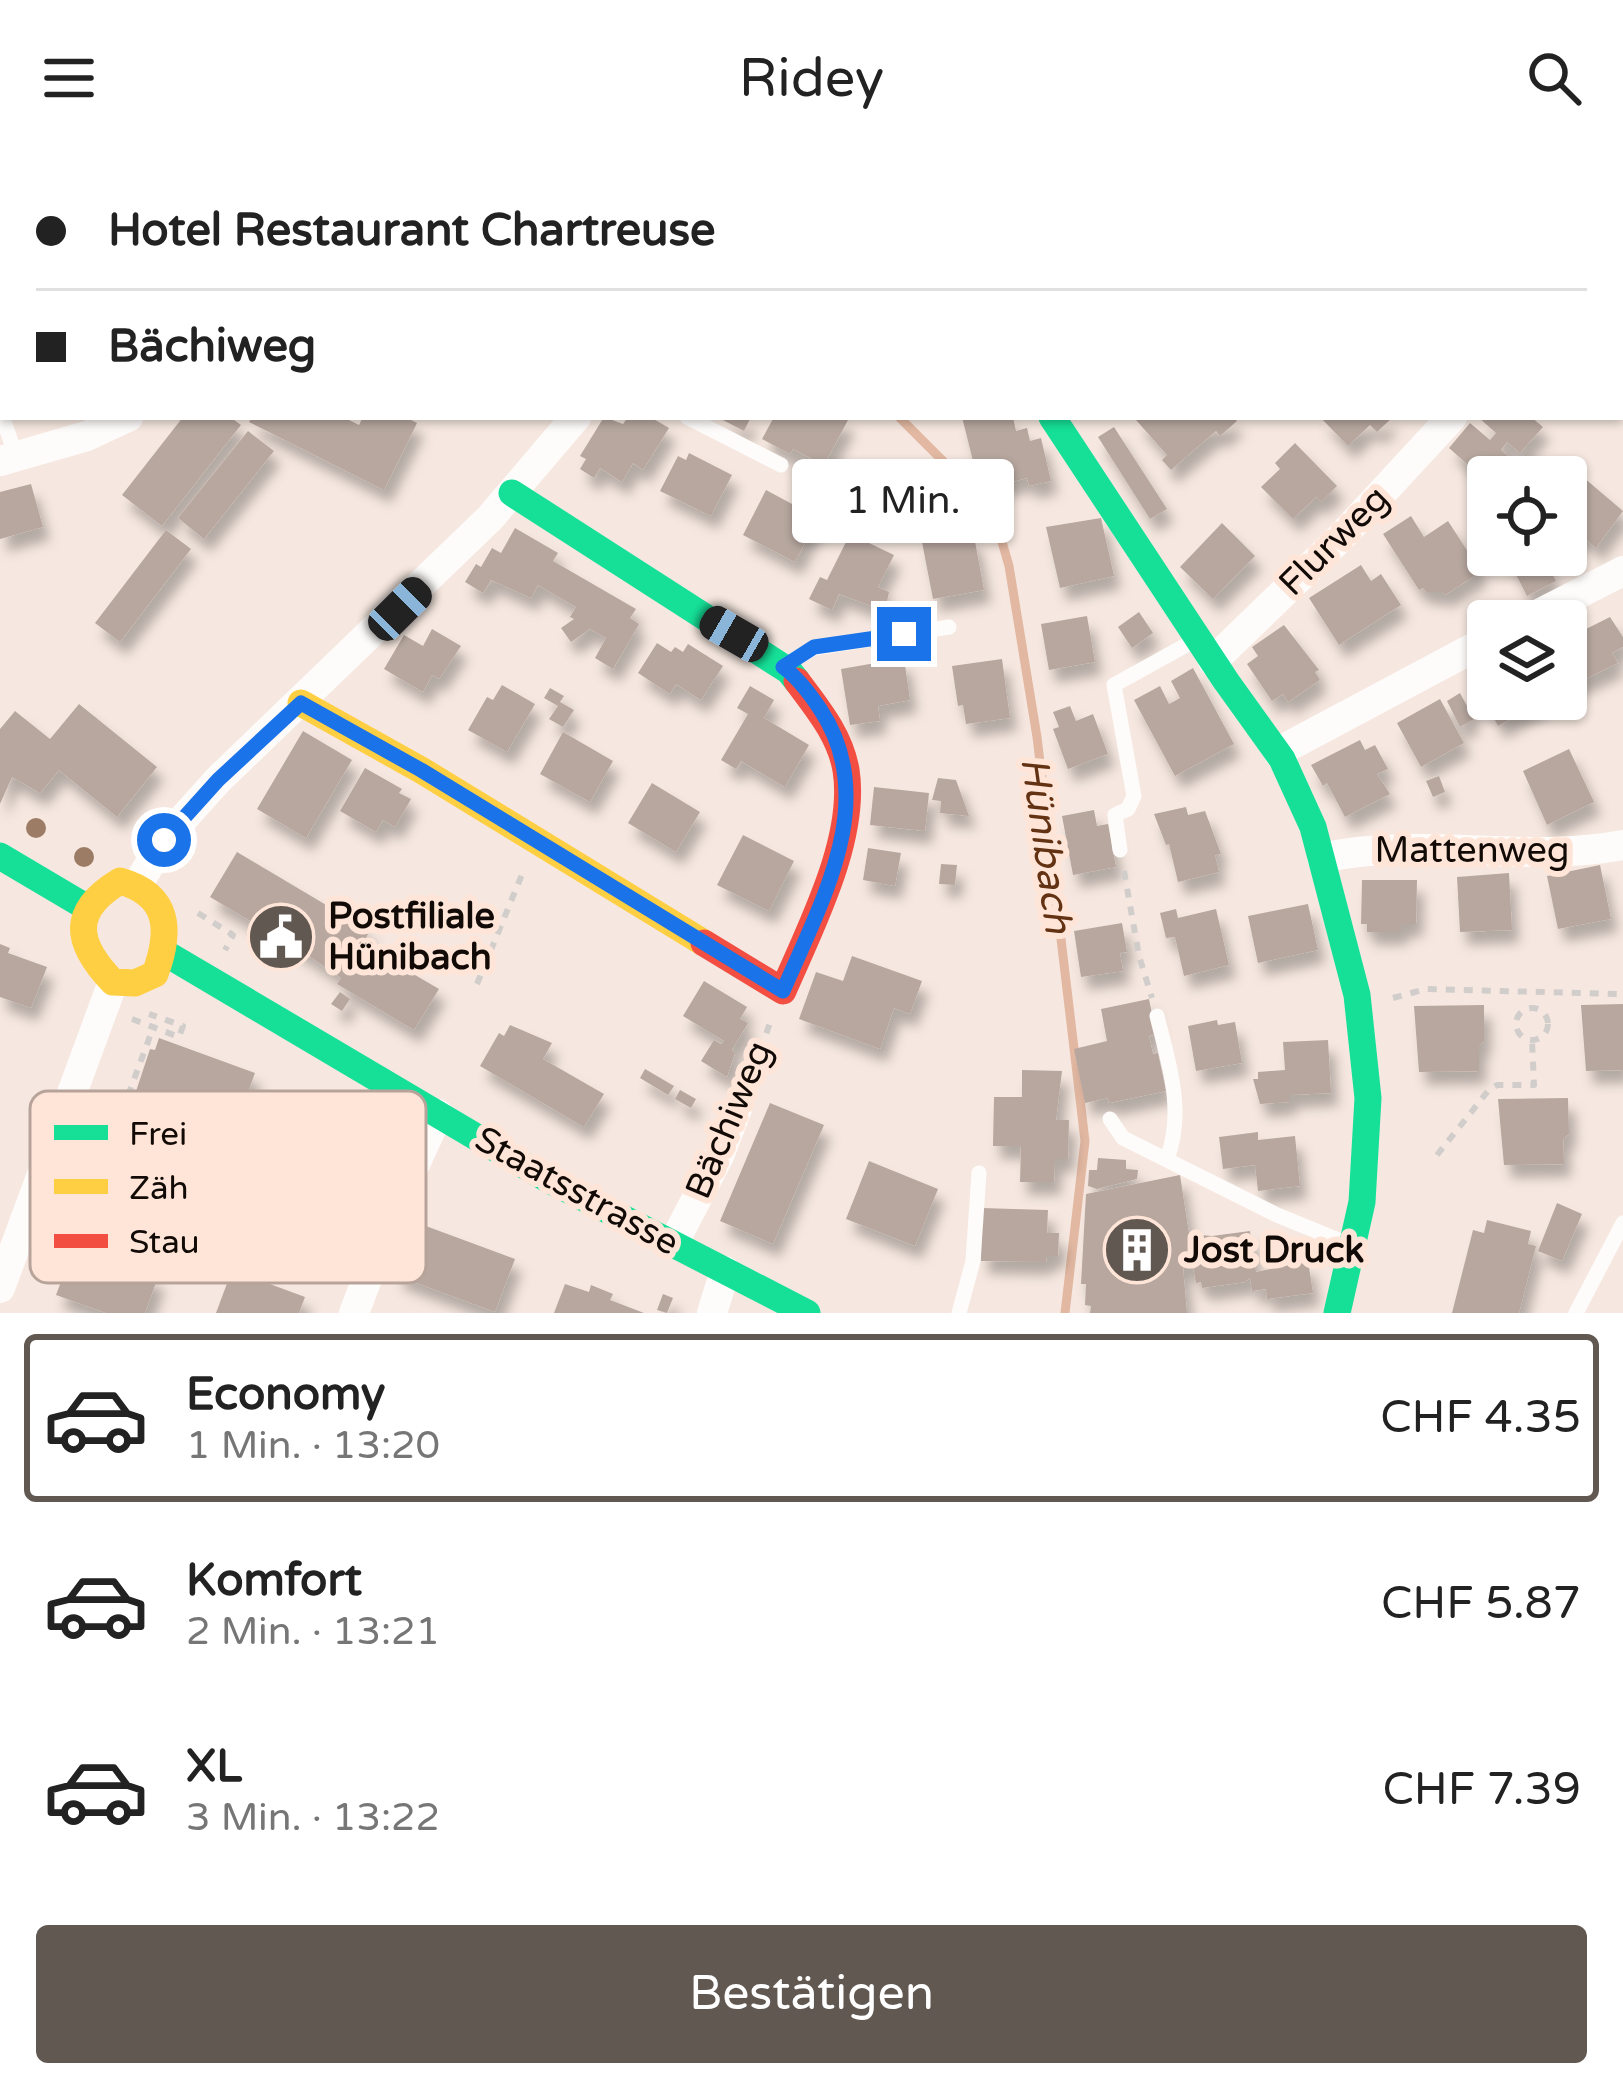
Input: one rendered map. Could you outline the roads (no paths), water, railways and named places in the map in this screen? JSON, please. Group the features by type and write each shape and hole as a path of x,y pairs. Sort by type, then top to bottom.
{"street":[{"path":"8,459 87,436 122,420"},
{"path":"138,884 164,840 218,780 512,493 573,420"},
{"path":"1054,420 1278,752 1298,788 1322,858 1352,957 1361,1008 1370,1129 1355,1248 1336,1313"},
{"name":"Flurweg","path":"1205,650 1342,536 1449,420"},
{"path":"301,703 783,991 848,818 849,788 830,725 783,667 512,493"},
{"path":"1566,600 1623,571"},
{"path":"1278,752 1467,651"},
{"name":"Mattenweg","path":"1322,858 1354,850 1525,853 1623,845"},
{"path":"0,856 86,908"},
{"path":"120,881 138,884 160,910 166,931 164,953 155,974 135,983 113,982 86,950 81,929 86,908 101,890 120,881"},
{"name":"Staatsstrasse","path":"164,953 399,1091"},
{"path":"73,1091 113,982"},
{"name":"Staatsstrasse","path":"426,1107 549,1180 807,1313"},
{"name":"Bächiweg","path":"674,1244 737,1109"},
{"path":"426,1140 438,1114"},
{"path":"0,1288 30,1207"},
{"path":"712,1313 725,1271"},
{"path":"354,1313 365,1283"}],"lane":[{"path":"2,420 8,459"},
{"path":"693,420 781,465"},
{"path":"783,667 814,647 949,627"},
{"path":"1120,850 1114,815 1128,808 1134,796 1114,685 1205,650"},
{"path":"1157,1016 1177,1114 1177,1134 1167,1160"},
{"path":"1110,1119 1123,1138 1355,1248"},
{"path":"959,1313 974,1261 979,1173"},
{"path":"1576,1313 1623,1223"}],"waterway":[{"name":"Hünibach","path":"902,420 993,511 1009,566 1037,737 1085,1141 1065,1313"}],"place":[{"name":"Postfiliale Hünibach","path":"281,937"},
{"name":"Jost Druck","path":"1137,1250"}]}
